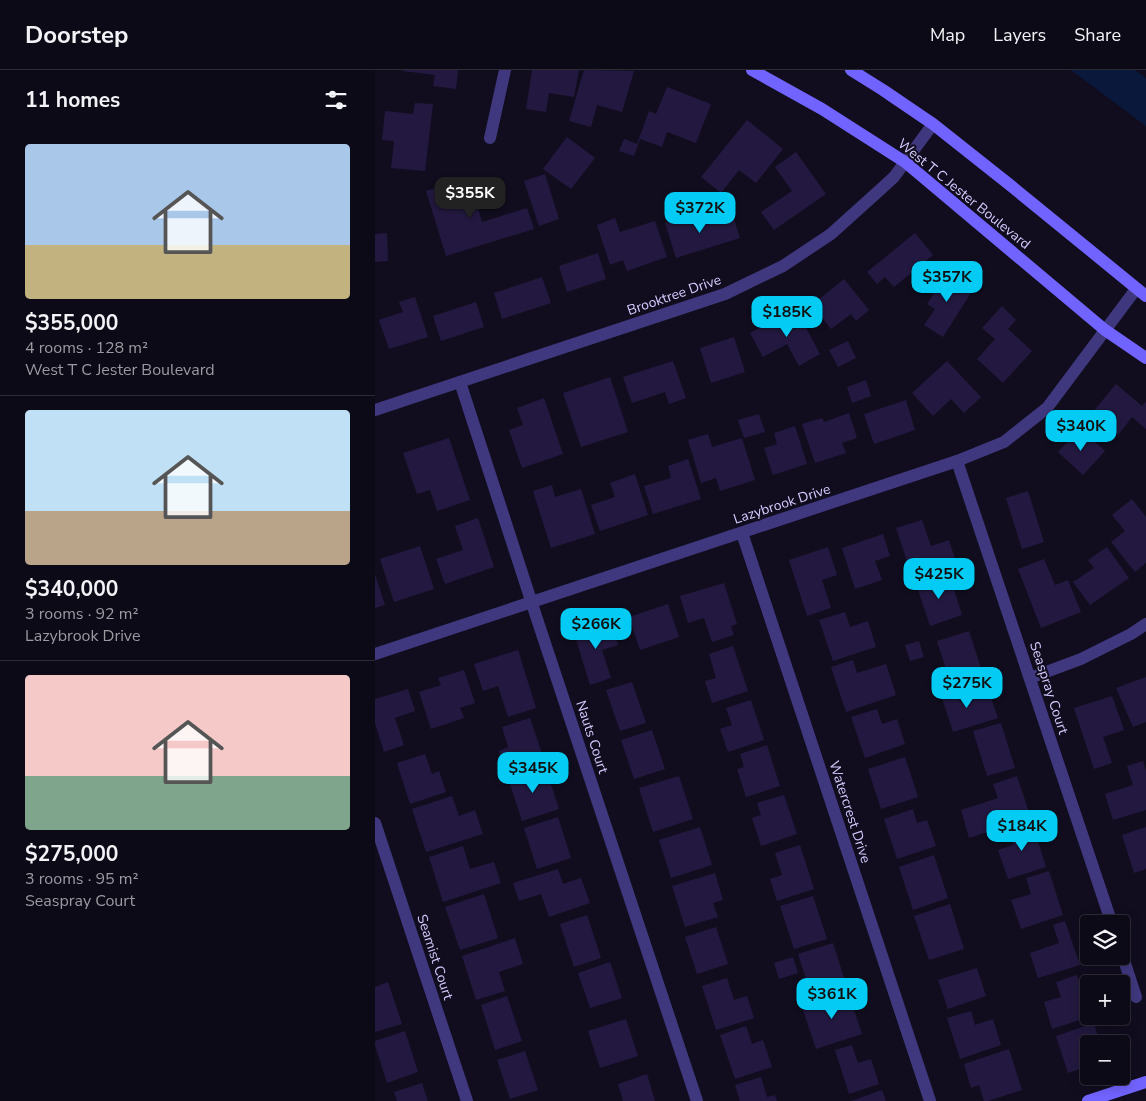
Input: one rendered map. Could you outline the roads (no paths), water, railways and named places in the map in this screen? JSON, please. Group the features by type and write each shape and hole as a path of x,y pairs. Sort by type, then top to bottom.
{"main road":[{"name":"West T C Jester Boulevard","path":"752,70 822,109 905,162 1105,330 1146,358"},
{"path":"851,70 933,124 1010,184 1141,292"},
{"path":"1088,1101 1146,1082"}],"street":[{"path":"490,138 505,70"},
{"name":"Brooktree Drive","path":"375,410 725,294 783,266 831,234 894,177 933,124"},
{"name":"Lazybrook Drive","path":"375,654 957,462 1004,442 1047,408 1105,330 1141,292"},
{"name":"Nauts Court","path":"460,382 531,603 697,1101"},
{"name":"Seaspray Court","path":"957,462 1109,915"},
{"name":"Watercrest Drive","path":"742,533 930,1101"},
{"path":"1030,678 1081,660 1146,624"},
{"name":"Seamist Court","path":"375,823 467,1101"},
{"path":"1126,965 1136,996"}],"water":[{"path":"1071,70 1135,70 1146,78 1146,126"}]}
